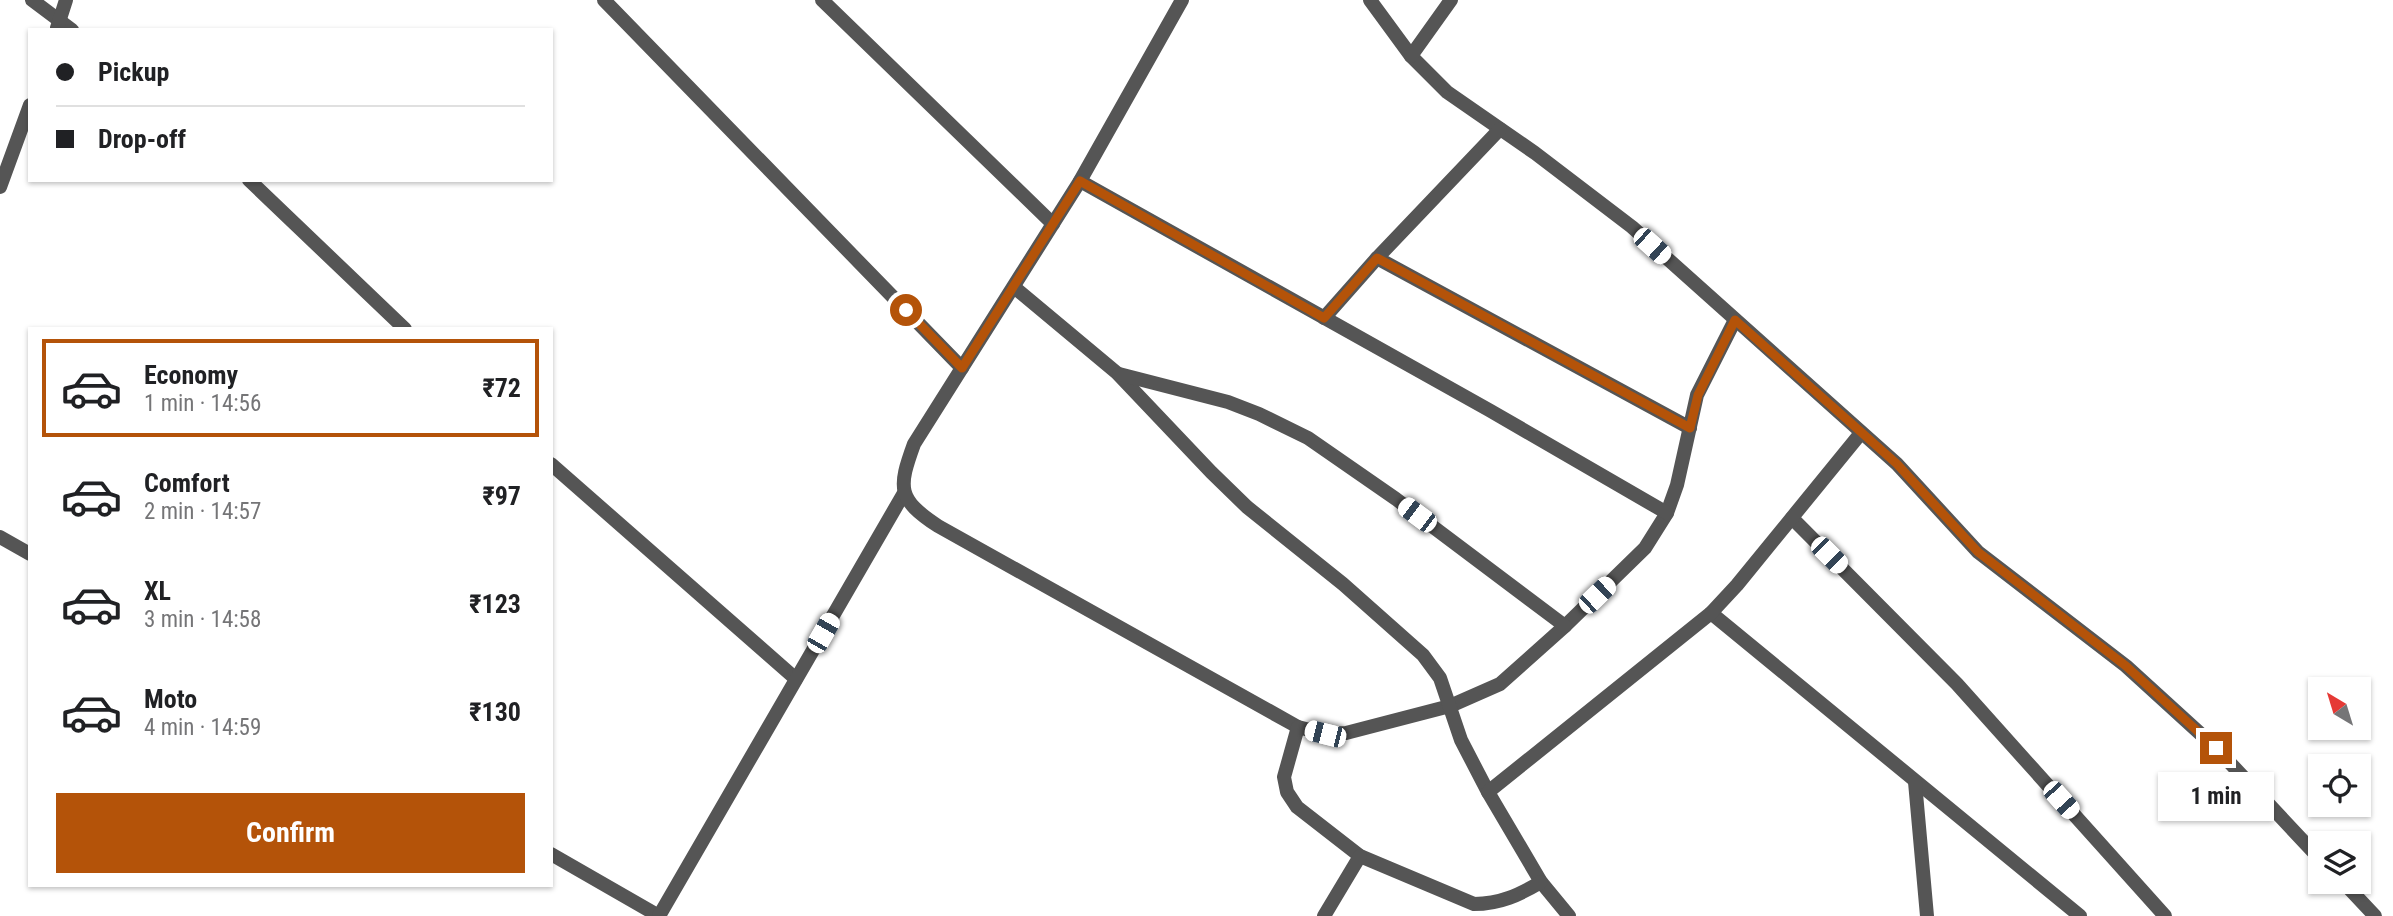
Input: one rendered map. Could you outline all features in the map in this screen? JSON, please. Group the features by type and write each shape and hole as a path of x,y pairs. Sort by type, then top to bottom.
{"street":[{"path":"32,0 63,26"},
{"path":"63,26 66,0"},
{"path":"604,0 962,368"},
{"path":"822,0 1053,224"},
{"path":"1182,0 1080,181 914,444 903,476 904,493 918,513 938,526 1298,727 1325,734 1346,733 1450,706 1500,684 1565,626 1645,548 1667,513 1677,485 1698,395 1735,320"},
{"path":"1370,0 1411,56 1447,92 1535,153 1632,227 1897,464 1978,552 2126,666 2216,748 2308,846"},
{"path":"1411,56 1451,0"},
{"path":"0,187 28,110"},
{"path":"1324,318 1377,258 1500,130"},
{"path":"1080,181 1667,513"},
{"path":"251,182 403,327"},
{"path":"1377,258 1690,428"},
{"path":"1014,287 1117,373 1247,507 1343,584 1423,655 1440,678 1461,740 1488,793 1541,883 1569,916"},
{"path":"1117,373 1228,402 1308,438 1396,499 1565,626"},
{"path":"1488,793 1711,613 1861,433"},
{"path":"553,466 796,679"},
{"path":"553,855 659,916 904,493"},
{"path":"1792,518 1957,684 2165,916"},
{"path":"0,537 28,553"},
{"path":"1711,613 2080,916"},
{"path":"1298,727 1284,777 1287,792 1297,807 1360,856 1474,904 1493,904 1541,883"},
{"path":"1915,782 1927,916"},
{"path":"1325,916 1360,856"},
{"path":"2354,894 2372,915"}],"route":[{"path":"906,310 962,368 1080,181 1324,318 1377,258 1690,428 1698,395 1735,320 1897,464 1978,552 2126,666 2216,748"}]}
